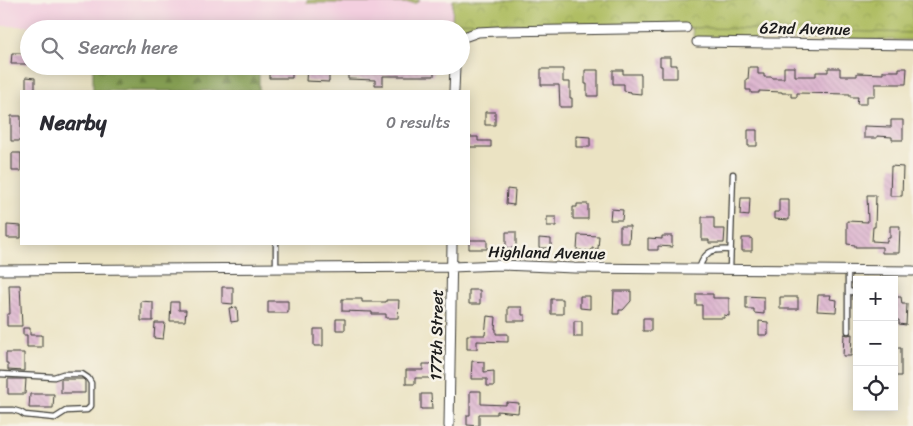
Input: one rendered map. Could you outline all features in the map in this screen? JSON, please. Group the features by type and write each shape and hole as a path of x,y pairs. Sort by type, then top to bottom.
{"street":[{"path":"470,35 478,32 496,31 686,28"},
{"name":"62nd Avenue","path":"697,42 913,44"},
{"path":"454,90 455,75"},
{"name":"177th Street","path":"449,426 452,245"},
{"name":"Highland Avenue","path":"0,270 452,267 499,265 574,268 848,270 870,275 913,271"}],"lane":[{"path":"730,269 733,174"},
{"path":"276,245 276,268"},
{"path":"699,269 706,255 711,251 718,249 731,250"},
{"path":"848,270 848,331"},
{"path":"848,291 853,292"},
{"path":"0,374 54,377 63,374 82,374 91,383 91,406 87,410 66,410 55,418 25,415 13,410 0,410"}],"shaded area":[{"path":"0,0 454,0 454,20 20,20 20,26 0,26"}],"green space":[{"path":"307,0 420,0 416,3 307,3"},
{"path":"453,0 913,0 913,33 470,22 470,20 452,20"},
{"path":"684,0 913,6 913,40 694,39 692,28 491,23 470,27 470,20 454,20 454,11"},
{"path":"93,75 259,75 259,90 93,90"}],"building":[{"path":"12,53 20,53 20,64 11,64"},
{"path":"660,57 670,57 670,65 677,65 677,78 662,78"},
{"path":"749,67 758,67 758,74 764,74 764,77 772,78 784,78 784,67 795,67 795,76 816,76 816,72 828,72 828,68 840,68 840,76 857,76 857,73 883,74 883,71 899,71 899,68 907,68 906,84 875,84 875,96 867,96 867,104 857,104 858,97 850,97 850,94 797,93 797,97 791,97 791,93 782,92 759,91 759,93 751,93 751,90 746,90"},
{"path":"541,69 563,69 563,82 570,82 572,107 560,107 559,85 541,85"},
{"path":"585,70 598,70 598,96 587,96"},
{"path":"613,70 623,70 623,74 641,74 641,94 624,91 624,84 613,84"},
{"path":"269,75 292,75 292,78 269,78"},
{"path":"306,75 329,75 329,82 306,81"},
{"path":"348,75 434,75 383,76 383,85 375,85 375,80 348,79"},
{"path":"26,77 35,78 35,89 26,89"},
{"path":"485,112 495,112 495,125 485,125"},
{"path":"11,116 20,116 20,141 11,141"},
{"path":"891,120 903,120 903,140 892,140 892,137 877,136 877,138 864,138 864,126 891,127"},
{"path":"748,130 757,130 757,146 748,146"},
{"path":"576,136 590,137 590,147 576,147"},
{"path":"470,137 478,137 478,141 491,141 491,147 470,147"},
{"path":"12,153 20,153 20,171 12,171"},
{"path":"891,166 903,167 902,196 890,196"},
{"path":"507,189 515,190 514,205 506,204"},
{"path":"867,195 876,195 875,227 873,227 872,241 887,242 887,238 890,238 890,226 900,226 899,253 882,253 882,247 855,247 855,245 847,244 847,221 868,222"},
{"path":"741,198 750,198 749,216 740,215"},
{"path":"779,199 789,199 789,220 774,219 774,212 779,212"},
{"path":"577,204 588,204 588,219 573,219 573,207 577,207"},
{"path":"611,209 623,210 622,220 610,220"},
{"path":"547,217 556,217 556,226 547,226"},
{"path":"702,217 714,217 714,229 725,229 724,243 709,243 709,240 702,240"},
{"path":"7,225 20,226 20,238 7,238"},
{"path":"620,226 630,226 629,243 620,243"},
{"path":"506,232 516,232 516,248 506,248"},
{"path":"578,235 599,236 598,249 592,248 592,251 577,250"},
{"path":"662,236 672,236 672,247 658,246 658,250 648,250 648,238 662,239"},
{"path":"539,238 551,239 551,248 539,248"},
{"path":"742,238 752,238 752,251 742,251"},
{"path":"470,240 487,240 487,249 469,249"},
{"path":"9,285 20,285 22,326 7,326 7,314 10,314"},
{"path":"222,287 233,287 233,304 222,303"},
{"path":"469,290 480,290 480,304 469,304"},
{"path":"614,291 631,291 631,301 623,310 619,310 619,314 613,314"},
{"path":"696,294 713,294 713,298 729,298 729,316 724,315 724,318 702,318 702,305 696,305"},
{"path":"818,295 831,295 830,299 837,300 836,312 817,311"},
{"path":"580,296 590,296 590,309 580,308"},
{"path":"746,296 764,297 764,314 754,313 754,309 746,309"},
{"path":"780,297 798,297 798,309 780,309"},
{"path":"898,297 901,297 902,304 907,304 906,325 899,324"},
{"path":"342,299 362,299 362,302 399,300 398,318 386,318 386,314 372,314 372,312 342,311"},
{"path":"551,299 563,299 563,314 551,314"},
{"path":"141,301 153,302 153,321 141,321"},
{"path":"268,301 288,301 288,313 268,313"},
{"path":"171,302 179,302 179,310 186,310 185,321 170,321"},
{"path":"237,307 238,321 231,322 229,308"},
{"path":"508,307 522,307 522,315 525,315 525,321 508,321"},
{"path":"487,316 496,317 496,334 508,334 508,342 477,341 477,349 467,349 467,335 485,335"},
{"path":"643,318 651,318 651,331 643,331"},
{"path":"336,319 345,319 345,330 336,330"},
{"path":"574,321 582,321 582,337 574,337"},
{"path":"759,321 768,322 768,335 759,335"},
{"path":"155,323 165,323 163,339 154,338"},
{"path":"23,328 30,328 30,335 42,335 42,347 27,347 27,335 23,335"},
{"path":"314,329 323,329 323,346 314,346"},
{"path":"844,334 852,334 851,356 843,356"},
{"path":"898,348 901,348 901,376 898,376"},
{"path":"6,353 24,353 24,371 8,370"},
{"path":"472,361 484,362 484,372 494,371 494,386 487,386 487,379 471,379"},
{"path":"423,364 433,364 433,378 415,378 415,384 406,384 406,370 423,370"},
{"path":"8,379 26,379 25,394 8,394"},
{"path":"61,379 83,379 85,381 85,393 61,393"},
{"path":"470,391 481,391 481,404 506,405 506,402 519,403 518,413 497,411 497,414 479,414 479,426 467,425 467,415 470,415"},
{"path":"30,394 54,394 53,408 29,408"},
{"path":"421,394 431,394 432,409 421,409"}]}
